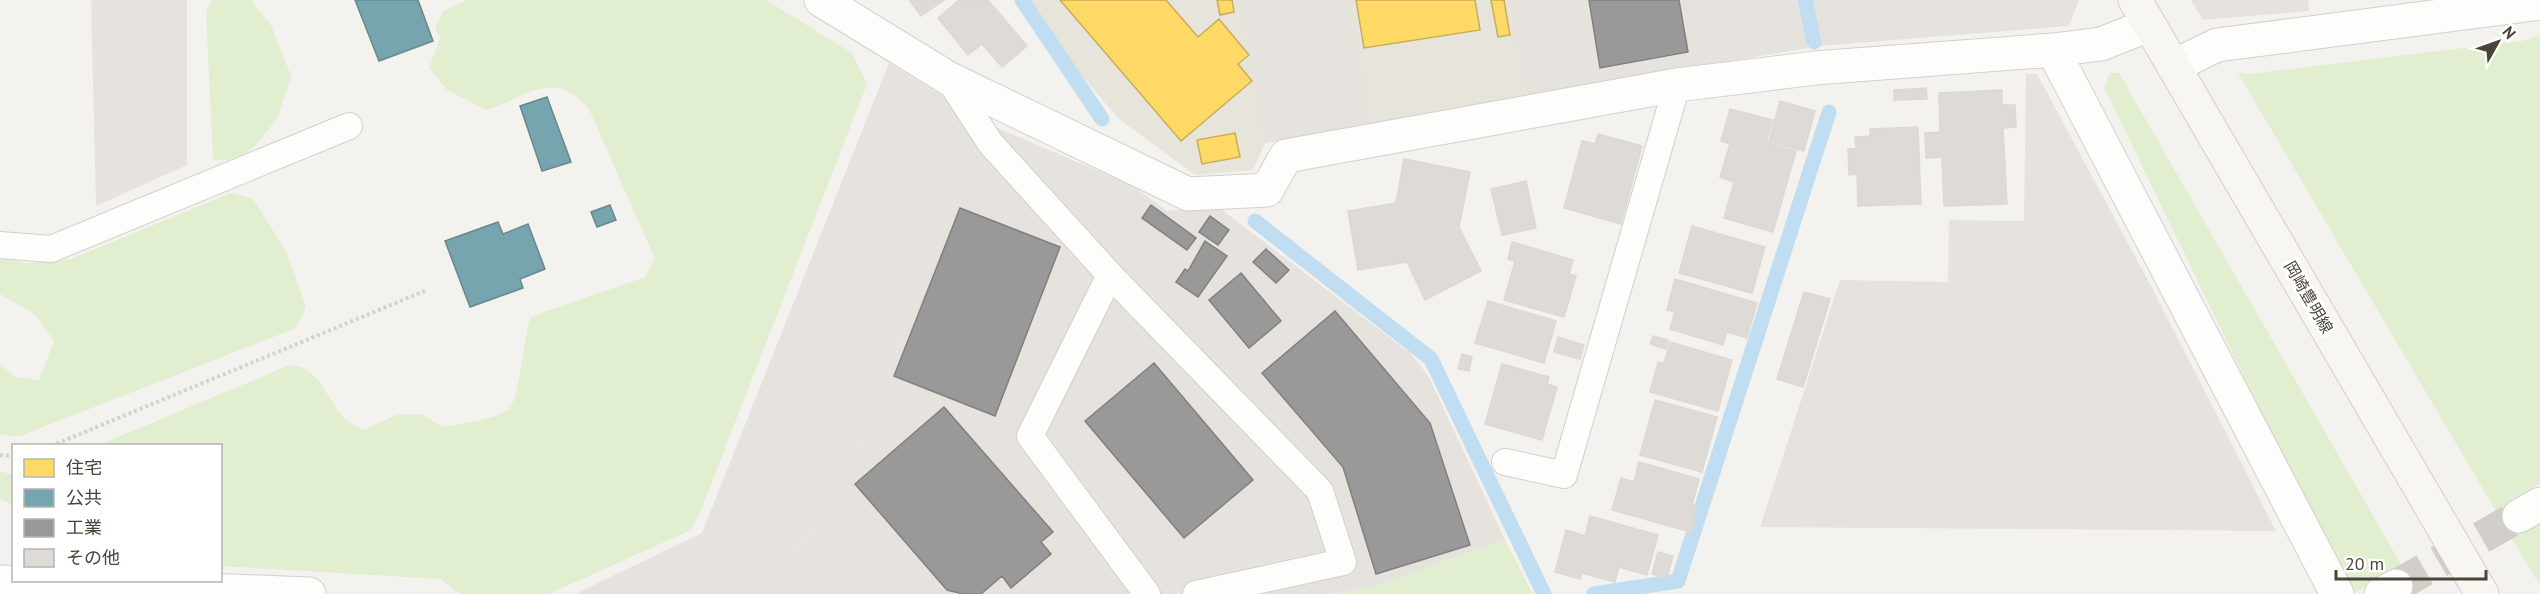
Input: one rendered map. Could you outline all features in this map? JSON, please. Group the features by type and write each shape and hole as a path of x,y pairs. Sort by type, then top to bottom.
{"main road":[{"name":"岡崎豊明線","path":"2142,13 2482,594"}],"street":[{"path":"821,0 948,78 1188,194 1267,190 1286,156 1677,85 1815,68 2053,50 2101,44 2142,13"},
{"path":"2174,66 2217,45 2540,3"},
{"path":"2053,50 2337,594"},
{"path":"0,582 309,594"}],"lane":[{"path":"948,78 992,144 1110,275 1320,491 1343,562 1196,594"},
{"path":"1505,462 1564,476 1677,85"},
{"path":"0,245 51,249 349,126"},
{"path":"1110,275 1030,436 1147,594"}],"path":[{"path":"56,444 427,290"}],"shaded area":[{"path":"91,0 187,0 187,165 96,206"},
{"path":"1025,0 1584,0 1598,83 1265,143 1253,170 1195,175 1119,119 1040,27"},
{"path":"1241,0 1349,0 1370,126 1265,143"},
{"path":"1510,0 1584,0 1598,83 1527,95"},
{"path":"1584,0 1797,0 1808,48 1598,83"},
{"path":"1809,0 2079,0 2069,26 1819,46"},
{"path":"2191,0 2308,0 2309,11 2203,20"},
{"path":"889,63 986,123 864,435 811,534 779,568 786,594 575,594 702,533"},
{"path":"2026,74 2037,74 2151,286 2276,531 1760,527 1840,280 1948,282 1949,220 2024,221"},
{"path":"986,123 1133,186 1167,211 1217,206 1411,354 1429,377 1505,540 1372,587 1333,594 786,594 779,568 811,534 864,435"}],"green space":[{"path":"213,0 251,0 271,25 291,76 278,117 255,146 236,160 213,160 206,11"},
{"path":"467,0 766,0 852,53 867,84 701,510 691,530 549,594 460,594 441,579 222,566 222,444 101,444 290,365 300,367 315,377 343,417 363,430 397,415 421,414 442,427 478,421 497,415 510,408 513,402 530,317 645,277 655,259 589,109 576,96 552,87 528,93 486,110 447,90 429,68 440,38 435,28 443,11"},
{"path":"2540,35 2540,483 2512,499 2529,529 2540,522 2540,586 2238,73 2249,74 2522,41"},
{"path":"2110,73 2119,73 2418,594 2403,594 2391,573 2356,592 2344,584 2104,87"},
{"path":"231,193 253,199 286,251 306,307 296,328 20,436 0,435 0,364 15,377 39,380 54,341 34,314 0,294 0,257 26,263 71,259"},
{"path":"0,471 12,475 12,505 0,499"},
{"path":"1505,540 1533,594 1333,594 1372,587"}],"building: 住宅":[{"path":"1060,0 1166,0 1198,37 1219,19 1249,55 1238,64 1252,81 1181,141"},
{"path":"1217,0 1232,0 1234,12 1220,15"},
{"path":"1356,0 1475,0 1480,30 1364,48"},
{"path":"1491,0 1504,0 1510,35 1498,37"},
{"path":"1235,133 1240,157 1202,164 1197,140"}],"building: 公共":[{"path":"355,0 418,0 433,41 379,61"},
{"path":"547,97 571,162 542,171 520,106"},
{"path":"610,205 616,220 597,227 591,212"},
{"path":"498,222 503,234 528,224 545,269 520,279 523,288 470,307 445,241"}],"building: 工業":[{"path":"1589,0 1679,0 1688,52 1600,68"},
{"path":"1151,205 1196,238 1187,250 1142,218"},
{"path":"960,208 1060,247 995,416 894,376"},
{"path":"1210,216 1229,230 1218,245 1199,232"},
{"path":"1205,241 1227,256 1198,297 1176,282 1185,269 1188,271"},
{"path":"1266,249 1289,270 1276,283 1253,262"},
{"path":"1241,273 1281,321 1249,348 1209,300"},
{"path":"1335,311 1430,423 1470,545 1376,574 1343,467 1262,373"},
{"path":"1154,363 1253,480 1184,538 1085,421"},
{"path":"944,407 1053,532 1041,542 1051,554 1011,588 1002,576 981,594 963,594 947,590 855,484"}],"building: その他":[{"path":"909,0 944,0 921,16"},
{"path":"959,0 988,0 1027,46 1002,67 982,44 968,55 938,18"},
{"path":"1926,88 1927,99 1894,100 1894,90"},
{"path":"2002,90 2002,105 2015,105 2016,127 2003,128 2007,204 1944,206 1942,157 1926,158 1925,133 1940,132 1939,93"},
{"path":"1780,101 1815,111 1804,151 1769,142"},
{"path":"1730,109 1773,120 1766,143 1796,151 1773,232 1724,218 1734,182 1720,177 1730,144 1721,141"},
{"path":"1918,127 1921,204 1858,206 1857,174 1849,175 1848,149 1856,149 1855,137 1870,136 1870,129"},
{"path":"1598,134 1642,146 1621,224 1564,208 1582,141 1595,144"},
{"path":"1404,159 1470,172 1459,227 1481,271 1425,300 1407,262 1358,270 1348,211 1396,203"},
{"path":"1526,181 1536,228 1502,235 1491,189"},
{"path":"1692,226 1765,247 1752,293 1679,273"},
{"path":"1512,242 1573,260 1569,274 1576,276 1564,317 1504,300 1515,261 1508,259"},
{"path":"1675,279 1757,303 1747,338 1727,332 1723,345 1670,329 1675,312 1667,310"},
{"path":"1804,292 1830,299 1803,387 1777,379"},
{"path":"1488,301 1556,321 1544,363 1475,343"},
{"path":"1653,336 1668,340 1666,349 1650,344"},
{"path":"1558,337 1584,345 1580,359 1554,352"},
{"path":"1670,342 1732,360 1718,411 1650,392 1658,362 1664,363"},
{"path":"1462,354 1472,357 1469,371 1458,369"},
{"path":"1502,364 1549,377 1547,384 1557,387 1542,440 1485,424"},
{"path":"1655,400 1717,417 1702,472 1640,455"},
{"path":"1639,462 1699,479 1692,505 1697,506 1691,532 1612,510 1621,478 1634,482"},
{"path":"1590,516 1658,535 1647,575 1619,567 1615,582 1582,573 1580,579 1555,572 1566,530 1585,536"},
{"path":"1658,552 1673,556 1667,578 1652,574"}],"waterway":[{"path":"1022,0 1102,119"},
{"path":"1805,0 1814,42"},
{"path":"1594,594 1678,581 1829,112"},
{"path":"1255,221 1431,359 1544,594"}],"tunnel":[{"path":"2396,586 2519,516"}]}
